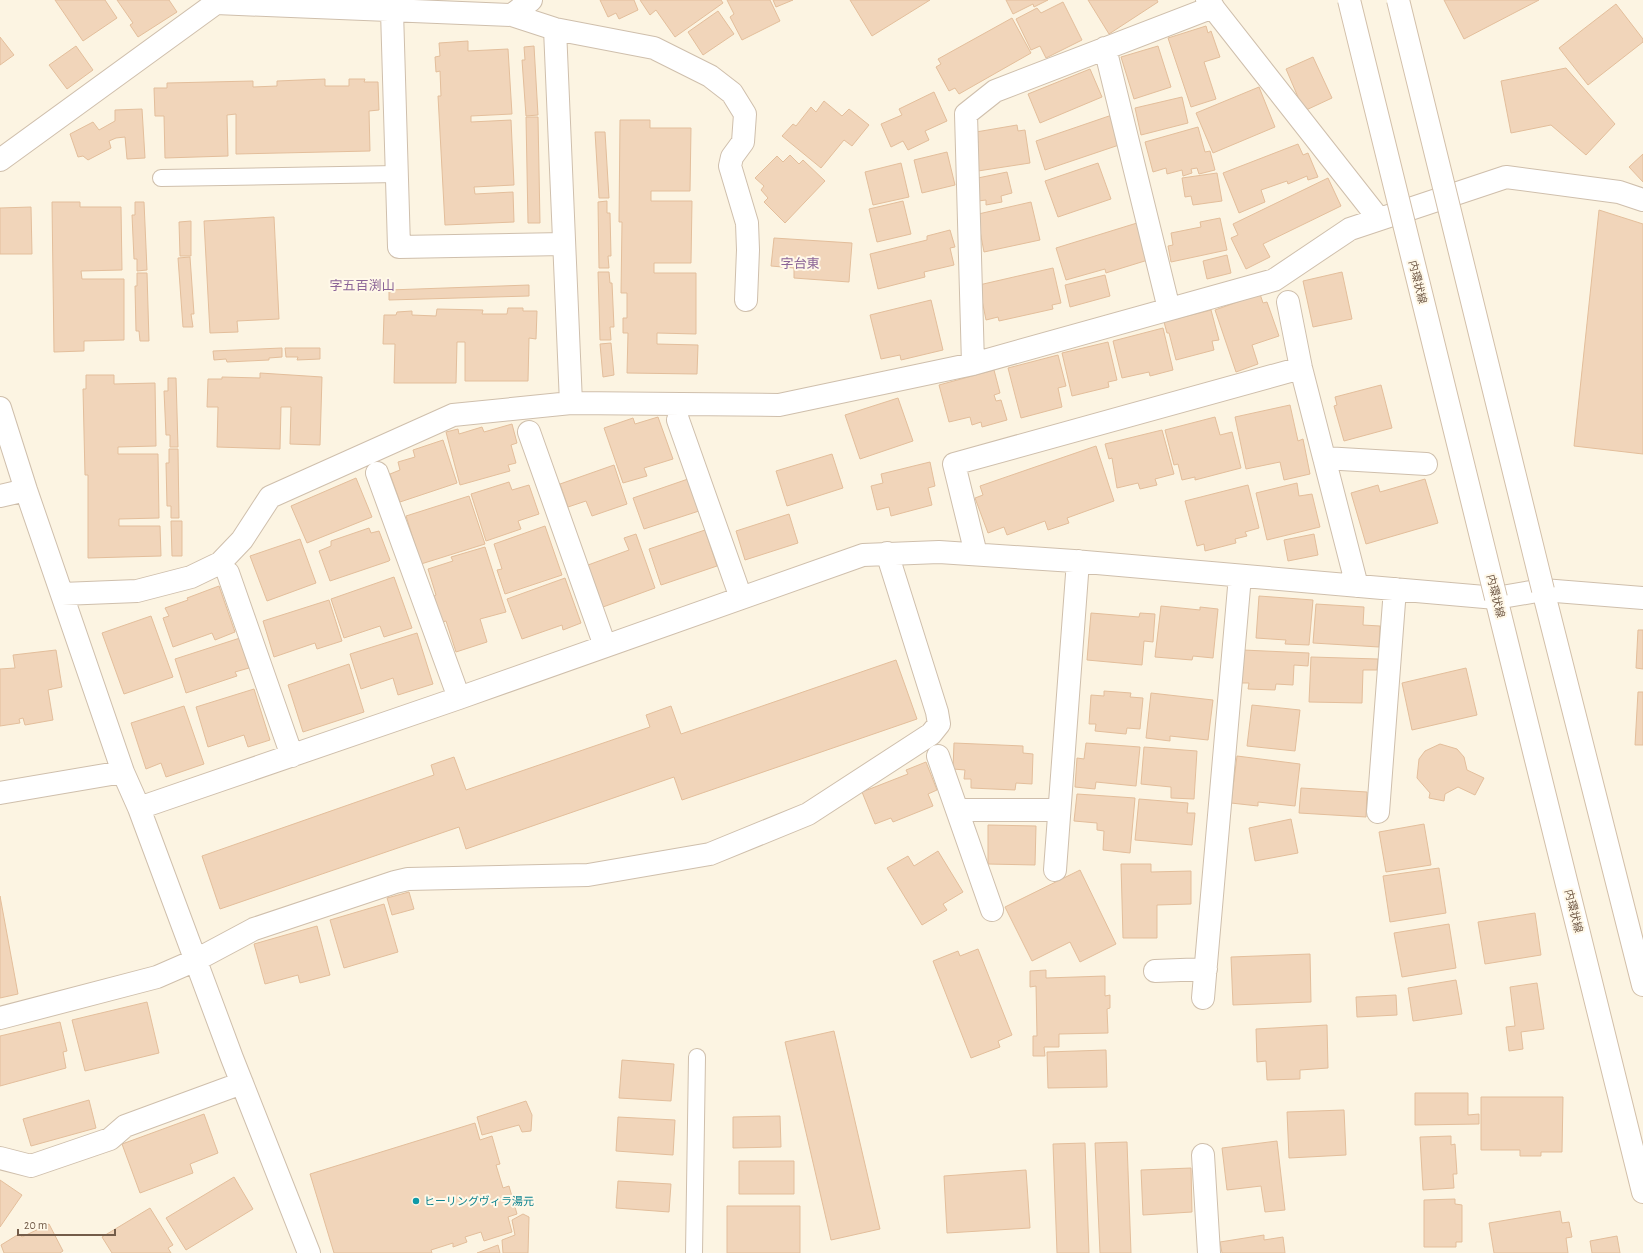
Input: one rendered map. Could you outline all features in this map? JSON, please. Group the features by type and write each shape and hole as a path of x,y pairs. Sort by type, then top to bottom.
{"street":[{"path":"512,15 531,0"},
{"name":"内環状線","path":"1349,0 1643,1192"},
{"path":"1398,0 1543,590 1643,985"},
{"path":"0,160 216,3 366,5 392,11 512,15 555,29 654,48 710,76 732,93 745,114 743,142 732,157 730,166 747,223 748,250 746,300"},
{"path":"973,364 966,114 995,91 1105,48 1210,4 1379,219"},
{"path":"392,11 399,247 564,244"},
{"path":"555,29 571,403"},
{"path":"1105,48 1169,309"},
{"path":"62,594 137,591 191,577 220,563 242,540 270,496 453,415 571,403 779,405 973,364 1274,280 1350,229 1506,177 1619,192 1643,200"},
{"path":"1288,302 1302,368 1357,586"},
{"path":"976,554 954,464 1302,368"},
{"path":"0,408 26,490 123,772 139,808 242,1083 309,1253"},
{"path":"678,420 741,598"},
{"path":"529,432 605,646"},
{"path":"1324,458 1426,464"},
{"path":"377,473 459,698"},
{"path":"0,496 26,490"},
{"path":"139,808 459,698 863,554 939,552 1078,561 1496,598 1543,590 1643,598"},
{"path":"0,1018 157,977 196,960 254,929 395,882 408,879 588,875 710,854 808,814 931,734 939,724 937,712 887,553"},
{"path":"1055,870 1078,561"},
{"path":"228,574 292,756"},
{"path":"1203,998 1240,576"},
{"path":"1378,812 1395,589"},
{"path":"938,756 992,910"},
{"path":"0,793 123,772"},
{"path":"958,810 1059,810"},
{"path":"1155,971 1206,969"},
{"path":"0,1158 31,1166 110,1139 125,1126 242,1083"},
{"path":"1203,1155 1209,1253"}],"lane":[{"path":"161,178 397,174"},
{"path":"694,1253 697,1057"}],"building":[{"path":"55,0 105,0 117,18 83,41"},
{"path":"117,0 169,0 177,12 138,37 130,25 133,23"},
{"path":"600,0 634,0 638,10 619,19 616,13 608,17"},
{"path":"640,0 721,0 723,3 675,37 656,10 650,15"},
{"path":"727,0 770,0 780,21 742,40 730,17 734,14"},
{"path":"773,0 793,0 776,7"},
{"path":"850,0 930,0 872,36"},
{"path":"1006,0 1048,0 1034,7 1033,4 1013,14"},
{"path":"1088,0 1157,0 1158,2 1109,34"},
{"path":"1444,0 1539,0 1464,39"},
{"path":"1063,2 1082,40 1046,58 1040,46 1031,50 1016,19 1037,8 1041,13"},
{"path":"1616,4 1643,39 1643,42 1588,85 1559,48"},
{"path":"718,11 734,34 703,55 688,32"},
{"path":"1012,18 1031,53 959,94 955,88 949,91 936,67 941,64 938,59"},
{"path":"1206,26 1208,33 1211,31 1220,57 1204,62 1216,99 1191,107 1168,38"},
{"path":"0,37 14,55 0,65"},
{"path":"468,41 468,51 508,49 512,114 471,116 471,122 511,120 514,185 474,187 475,194 513,192 514,222 445,225 438,96 441,96 440,71 436,72 435,57 440,56 439,43"},
{"path":"76,46 93,70 67,89 49,65"},
{"path":"534,46 538,115 526,116 522,60 525,60 524,47"},
{"path":"1158,46 1171,87 1134,99 1121,57"},
{"path":"1313,57 1332,98 1304,111 1286,69"},
{"path":"1566,68 1615,124 1586,155 1551,125 1511,133 1501,81"},
{"path":"1090,69 1102,97 1040,123 1028,94"},
{"path":"325,79 325,86 349,86 349,79 365,79 364,82 378,82 379,110 369,111 370,151 236,154 236,114 227,115 228,156 165,158 164,116 155,116 154,88 167,88 167,83 253,81 253,87 277,86 277,81"},
{"path":"1259,87 1275,127 1213,153 1196,113"},
{"path":"934,92 947,121 925,131 929,140 908,150 903,141 891,147 881,124 902,115 899,109"},
{"path":"1182,97 1188,123 1141,135 1135,108"},
{"path":"824,101 842,116 849,109 869,125 852,146 844,140 821,168 782,136 793,124 796,126 811,107 816,112"},
{"path":"142,109 145,158 127,159 125,137 116,138 109,141 111,148 88,160 83,156 78,157 70,134 93,122 99,130 115,121 115,110"},
{"path":"1112,115 1122,144 1045,170 1036,141"},
{"path":"526,117 538,117 540,223 528,223"},
{"path":"620,120 650,120 650,128 691,128 690,191 651,191 651,201 692,201 691,263 654,263 654,273 696,273 696,334 657,333 657,344 698,345 697,374 627,373 628,333 623,333 623,318 627,318 627,293 621,293 622,222 619,222"},
{"path":"1017,125 1018,131 1025,130 1030,163 978,171 973,143 978,143 976,132"},
{"path":"1198,127 1205,152 1210,151 1215,170 1199,174 1197,168 1191,169 1192,173 1183,176 1182,170 1167,174 1166,168 1153,172 1145,142"},
{"path":"595,132 605,132 609,198 599,198"},
{"path":"1298,144 1303,155 1308,153 1318,177 1308,180 1307,176 1288,184 1287,181 1261,190 1265,202 1239,213 1223,173"},
{"path":"947,152 955,185 922,193 914,160"},
{"path":"1643,154 1643,182 1629,167"},
{"path":"790,155 799,164 803,160 825,181 785,223 764,202 768,198 761,190 764,186 755,178 777,156 783,162"},
{"path":"901,163 909,197 873,205 865,172"},
{"path":"1098,163 1111,199 1058,217 1045,181"},
{"path":"1007,172 1012,193 1001,196 1002,202 986,205 986,200 978,201 973,179"},
{"path":"1217,173 1222,201 1193,205 1191,196 1185,197 1182,178"},
{"path":"1328,178 1341,206 1263,244 1270,257 1246,269 1231,238 1238,235 1233,224"},
{"path":"607,201 607,213 610,213 611,256 608,256 609,268 599,268 598,202"},
{"path":"903,201 911,234 877,242 869,209"},
{"path":"52,202 80,202 80,207 121,207 122,270 81,271 82,279 124,279 124,340 84,341 84,351 54,352"},
{"path":"135,202 144,202 147,270 137,271 137,259 134,259 132,215 135,215"},
{"path":"1031,202 1040,240 984,252 980,231 974,215"},
{"path":"31,207 32,254 0,254 0,208"},
{"path":"1599,210 1643,224 1643,454 1574,446"},
{"path":"274,217 279,319 237,321 238,332 210,333 204,221"},
{"path":"1220,218 1227,250 1171,262 1168,246 1173,245 1171,233 1201,227 1200,222"},
{"path":"191,221 191,256 180,256 179,222"},
{"path":"1137,223 1148,260 1106,273 1105,269 1066,280 1056,248"},
{"path":"950,230 955,247 950,248 954,265 924,272 925,277 878,289 870,254 927,240 927,236"},
{"path":"774,238 852,243 849,282 794,278 794,268 771,266"},
{"path":"1227,255 1231,273 1207,279 1203,261"},
{"path":"190,257 194,314 191,314 193,327 183,327 178,258"},
{"path":"1053,268 1061,303 1052,305 1053,309 999,321 998,317 986,320 979,285"},
{"path":"598,272 609,272 610,283 612,283 614,327 610,327 611,340 600,340"},
{"path":"1342,272 1352,319 1313,327 1303,281"},
{"path":"137,273 147,273 149,341 140,341 139,331 136,331 135,286 137,286"},
{"path":"1105,275 1110,296 1070,307 1065,285"},
{"path":"529,285 529,296 389,300 389,290"},
{"path":"1260,294 1263,303 1267,302 1279,336 1252,345 1258,364 1236,372 1215,310"},
{"path":"931,300 943,350 901,360 900,355 881,359 870,315"},
{"path":"508,308 523,308 523,311 537,311 536,339 529,338 528,381 465,381 465,342 457,342 456,383 394,383 395,344 383,344 384,315 396,315 397,312 412,311 412,315 436,316 437,309 483,310 482,314 507,314"},
{"path":"1211,310 1219,340 1212,341 1214,350 1176,360 1169,333 1167,333 1164,322"},
{"path":"1163,328 1173,370 1150,376 1149,372 1122,378 1113,341"},
{"path":"1108,342 1117,380 1108,382 1109,387 1072,396 1062,353"},
{"path":"611,343 614,375 603,377 600,344"},
{"path":"282,348 282,357 269,358 269,360 227,362 226,359 214,360 213,351"},
{"path":"285,348 320,348 320,359 297,360 298,357 286,357"},
{"path":"1058,355 1066,386 1058,388 1062,407 1021,418 1008,368"},
{"path":"994,370 1000,393 994,395 996,401 1001,400 1007,420 982,427 981,422 972,425 970,417 949,422 939,385"},
{"path":"260,373 322,377 320,445 290,444 291,407 281,407 280,449 217,447 218,407 207,407 208,379 222,379 222,377 260,378"},
{"path":"86,375 114,375 114,384 155,383 156,446 118,447 118,454 158,454 159,518 119,519 119,526 160,526 161,556 88,558 88,475 85,475 83,389 86,389"},
{"path":"168,378 176,378 178,447 170,447 170,435 166,435 164,391 168,391"},
{"path":"1381,385 1392,428 1344,441 1334,406 1337,405 1335,397"},
{"path":"898,398 913,441 860,459 845,415"},
{"path":"1290,405 1298,441 1303,439 1310,474 1284,480 1280,462 1246,469 1235,417"},
{"path":"658,417 673,459 644,468 647,476 623,483 604,428 633,418 635,424"},
{"path":"1215,417 1220,435 1232,432 1241,468 1195,480 1195,477 1182,480 1178,464 1174,465 1165,430"},
{"path":"512,424 517,443 511,445 516,463 508,465 510,471 460,485 446,432 458,429 459,434 482,427 484,432"},
{"path":"1162,430 1174,474 1155,479 1157,485 1140,489 1138,483 1117,488 1112,458 1109,459 1105,444"},
{"path":"443,440 457,483 400,502 390,474 400,470 398,462 415,457 413,450"},
{"path":"1096,446 1114,501 1067,518 1069,523 1048,530 1045,521 1007,535 1004,527 988,533 975,498 983,495 980,486"},
{"path":"169,449 178,449 179,518 171,518 171,506 167,506 166,463 169,463"},
{"path":"832,454 843,488 787,506 776,471"},
{"path":"930,462 935,486 928,488 932,505 891,516 889,507 877,510 871,486 883,483 881,474"},
{"path":"614,465 627,504 592,516 586,501 568,507 560,484"},
{"path":"356,478 372,517 307,543 291,506"},
{"path":"688,479 699,511 644,529 633,498"},
{"path":"1425,479 1438,523 1366,544 1351,493 1378,485 1380,492"},
{"path":"509,482 512,490 529,485 539,514 518,521 521,529 486,541 471,494"},
{"path":"1297,483 1299,496 1312,494 1320,527 1267,540 1256,493"},
{"path":"1248,485 1259,528 1245,532 1247,536 1235,539 1236,543 1205,551 1204,544 1197,546 1185,501"},
{"path":"469,496 485,544 421,564 406,516"},
{"path":"789,514 798,543 745,560 736,531"},
{"path":"171,521 182,521 182,556 172,556"},
{"path":"545,526 562,575 505,594 497,570 502,569 494,544"},
{"path":"369,528 371,533 379,531 390,560 330,581 319,551 331,546 331,541"},
{"path":"705,530 717,566 661,585 649,549"},
{"path":"636,534 655,588 603,607 588,565 629,550 624,538"},
{"path":"1314,534 1318,555 1288,561 1284,540"},
{"path":"300,539 316,583 267,601 250,556"},
{"path":"485,547 506,612 480,619 487,642 456,652 446,621 439,623 438,609 434,596 436,595 428,569 453,561 451,557"},
{"path":"394,577 412,628 384,637 380,626 344,638 331,599"},
{"path":"565,578 581,623 563,630 562,625 522,639 507,599"},
{"path":"219,586 235,632 215,640 212,633 173,647 163,618 169,616 165,608 188,600 187,598"},
{"path":"1259,596 1313,600 1309,645 1285,644 1286,640 1256,638"},
{"path":"329,600 342,641 317,649 315,643 274,657 263,621"},
{"path":"1316,604 1364,607 1363,625 1380,626 1379,647 1313,643"},
{"path":"1161,606 1200,610 1200,607 1218,609 1213,658 1193,656 1192,660 1155,657"},
{"path":"1091,613 1139,617 1140,613 1155,614 1153,642 1144,641 1142,665 1087,660"},
{"path":"151,616 173,677 124,694 102,633"},
{"path":"1638,630 1643,630 1643,669 1636,668"},
{"path":"417,633 433,684 398,695 393,678 361,689 350,654"},
{"path":"240,638 249,668 235,672 237,676 186,693 175,659"},
{"path":"56,650 62,687 48,690 53,720 25,725 23,718 19,719 20,723 0,726 0,669 15,668 13,655"},
{"path":"1243,650 1309,653 1308,666 1294,665 1293,685 1276,684 1275,690 1248,689 1249,683 1241,683"},
{"path":"1311,657 1378,659 1377,670 1363,670 1362,703 1309,702"},
{"path":"896,660 917,719 682,800 674,777 466,849 459,827 220,909 202,856 434,775 431,765 454,757 466,790 650,727 646,715 671,706 681,734"},
{"path":"349,664 364,712 303,732 288,685"},
{"path":"1466,668 1477,715 1412,730 1402,683"},
{"path":"254,689 270,740 248,747 244,735 208,747 196,707"},
{"path":"1104,691 1131,693 1130,697 1143,698 1140,729 1127,728 1126,734 1095,731 1096,724 1089,724 1091,695 1104,696"},
{"path":"1638,692 1643,692 1643,745 1635,745"},
{"path":"1151,693 1213,700 1208,740 1170,736 1170,741 1146,738"},
{"path":"1252,705 1300,710 1295,751 1247,746"},
{"path":"184,706 204,764 166,777 161,763 146,769 131,723"},
{"path":"954,743 1023,746 1023,753 1033,754 1032,784 1016,783 1015,790 971,788 971,779 964,779 965,770 953,769"},
{"path":"1086,743 1140,747 1136,786 1096,782 1095,789 1075,787 1077,758 1084,759"},
{"path":"1440,744 1457,749 1464,757 1467,770 1484,778 1475,795 1458,787 1445,794 1444,801 1429,798 1430,793 1417,778 1419,759 1425,751"},
{"path":"1144,747 1197,751 1194,799 1171,798 1171,787 1141,784"},
{"path":"1237,756 1300,764 1295,806 1258,802 1258,806 1231,803"},
{"path":"926,762 937,790 928,794 933,806 893,822 891,818 875,824 862,792 908,774 906,770"},
{"path":"1301,788 1367,792 1366,817 1299,813"},
{"path":"1077,794 1135,798 1130,853 1103,850 1104,831 1097,830 1097,823 1074,821"},
{"path":"1139,799 1188,803 1187,813 1195,813 1192,845 1135,840"},
{"path":"1291,819 1298,853 1255,861 1249,828"},
{"path":"1424,824 1431,865 1386,872 1379,832"},
{"path":"988,825 1036,826 1035,865 988,864"},
{"path":"938,851 963,892 943,904 947,910 922,925 887,868 908,856 914,866"},
{"path":"1121,864 1151,864 1151,872 1191,871 1191,904 1157,905 1157,938 1123,938"},
{"path":"1439,868 1446,913 1390,922 1383,876"},
{"path":"1080,870 1116,944 1080,962 1070,942 1032,961 1005,907"},
{"path":"409,892 414,909 392,915 387,898"},
{"path":"0,896 18,994 0,998"},
{"path":"384,904 398,952 344,968 330,920"},
{"path":"1535,913 1541,955 1485,964 1478,922"},
{"path":"1449,924 1456,968 1402,977 1394,933"},
{"path":"317,926 330,975 300,983 298,975 265,984 254,944"},
{"path":"978,949 1012,1035 998,1041 1000,1047 971,1058 933,961 958,951 960,956"},
{"path":"1310,954 1311,1002 1233,1005 1231,957"},
{"path":"1046,970 1046,978 1105,976 1105,996 1110,995 1110,1008 1107,1009 1108,1033 1059,1034 1059,1047 1044,1047 1045,1056 1033,1056 1033,1036 1037,1036 1036,986 1030,987 1030,971"},
{"path":"1456,980 1462,1014 1413,1021 1408,988"},
{"path":"1537,983 1544,1029 1521,1032 1523,1049 1509,1051 1506,1027 1515,1026 1510,987"},
{"path":"1396,995 1397,1015 1357,1017 1356,997"},
{"path":"147,1002 159,1053 85,1071 72,1020"},
{"path":"60,1022 67,1051 63,1052 66,1068 0,1086 0,1036"},
{"path":"1327,1025 1328,1068 1300,1070 1300,1079 1267,1080 1266,1061 1257,1062 1256,1029"},
{"path":"834,1031 880,1229 831,1240 785,1042"},
{"path":"1106,1050 1107,1087 1048,1088 1047,1052"},
{"path":"622,1060 674,1064 671,1101 619,1098"},
{"path":"1415,1093 1468,1093 1468,1115 1479,1114 1479,1124 1415,1125"},
{"path":"1481,1097 1563,1097 1562,1152 1541,1152 1541,1156 1520,1156 1520,1150 1481,1150"},
{"path":"89,1100 96,1128 31,1146 23,1119"},
{"path":"526,1101 532,1115 531,1131 522,1132 519,1125 482,1135 477,1117"},
{"path":"1344,1110 1346,1155 1289,1158 1287,1112"},
{"path":"204,1114 218,1153 190,1164 193,1173 140,1193 122,1144"},
{"path":"780,1116 781,1147 733,1148 733,1117"},
{"path":"618,1117 675,1120 673,1155 616,1151"},
{"name":"ヒーリングヴィラ湯元","path":"475,1123 480,1140 492,1136 500,1164 496,1165 503,1188 509,1186 517,1214 508,1217 512,1232 484,1241 481,1232 465,1237 467,1242 453,1247 453,1243 431,1250 432,1253 334,1253 310,1174"},
{"path":"1451,1136 1451,1145 1455,1144 1457,1174 1453,1174 1454,1188 1423,1190 1420,1137"},
{"path":"1277,1141 1285,1210 1265,1212 1261,1186 1227,1190 1222,1148"},
{"path":"1127,1142 1131,1253 1100,1253 1095,1143"},
{"path":"1085,1143 1089,1253 1057,1253 1053,1144"},
{"path":"739,1161 794,1161 794,1194 739,1194"},
{"path":"1191,1168 1192,1212 1143,1215 1141,1170"},
{"path":"1026,1170 1030,1228 947,1233 944,1176"},
{"path":"234,1177 253,1209 186,1250 166,1218"},
{"path":"0,1180 22,1195 0,1227"},
{"path":"618,1181 671,1184 669,1212 616,1208"},
{"path":"1455,1199 1455,1204 1462,1205 1462,1242 1456,1242 1456,1247 1424,1247 1424,1200"},
{"path":"727,1206 800,1206 800,1253 727,1253"},
{"path":"150,1208 173,1245 168,1248 171,1253 112,1253 102,1237"},
{"path":"1560,1211 1562,1223 1569,1222 1572,1237 1566,1238 1568,1253 1494,1253 1489,1223"},
{"path":"523,1214 529,1217 528,1253 503,1253 502,1240 515,1235 512,1220"},
{"path":"49,1224 63,1251 60,1253 4,1253 1,1245 19,1234 22,1237"},
{"path":"1264,1235 1264,1240 1283,1237 1285,1253 1222,1253 1220,1242"},
{"path":"1617,1236 1620,1253 1592,1253 1590,1241"},
{"path":"498,1245 500,1253 477,1253"}],"place":[{"name":"ヒーリングヴィラ湯元","path":"416,1201"}],"district":[{"name":"字台東","path":"800,263"},
{"name":"字五百渕山","path":"362,285"}]}
